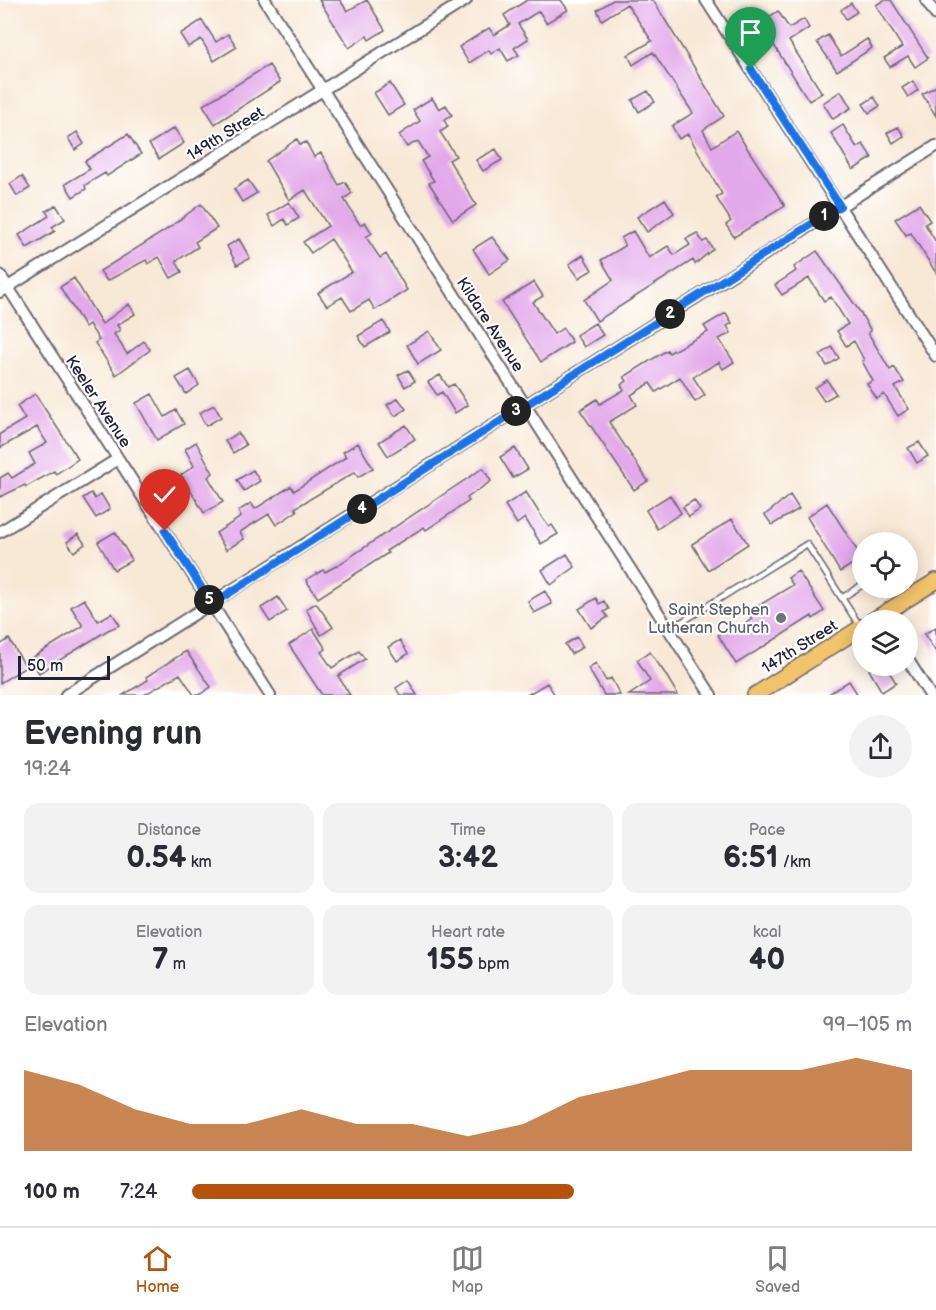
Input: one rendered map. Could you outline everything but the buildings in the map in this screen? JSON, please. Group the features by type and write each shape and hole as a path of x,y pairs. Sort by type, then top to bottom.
{"main road":[{"name":"147th Street","path":"891,610 936,581"},
{"name":"147th Street","path":"755,695 852,635"}],"street":[{"name":"Kildare Avenue","path":"265,0 711,695"},
{"name":"149th Street","path":"4,290 466,0"},
{"path":"706,0 936,356"},
{"path":"926,0 936,15"},
{"path":"66,695 936,146"},
{"name":"Keeler Avenue","path":"0,275 4,290 118,459 270,695"},
{"path":"0,532 118,459"},
{"path":"918,676 930,695"}],"lane":[{"path":"669,630 807,544 842,598 856,610"},
{"path":"842,598 852,592"}],"place":[{"name":"Saint Stephen Lutheran Church","path":"781,618"}],"route":[{"path":"165,531 212,604 840,206 751,69"}]}
